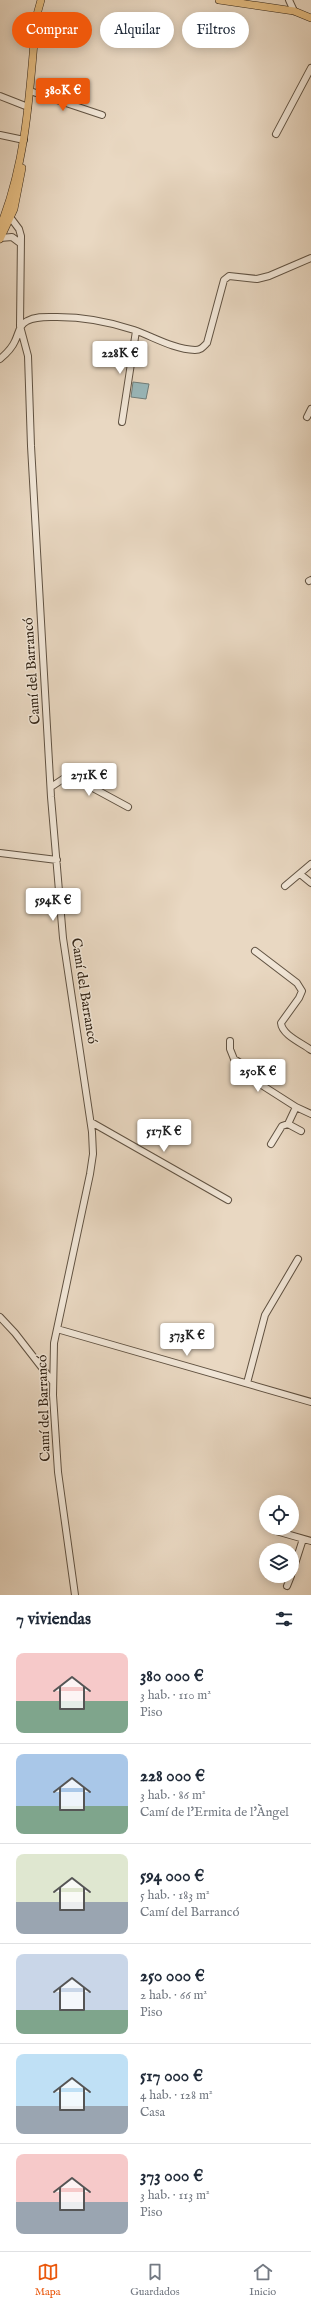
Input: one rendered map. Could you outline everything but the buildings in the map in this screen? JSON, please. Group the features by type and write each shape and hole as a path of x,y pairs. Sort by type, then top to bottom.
{"main road":[{"path":"0,233 12,221 20,183 36,18 42,0"},
{"path":"219,0 294,12 311,18"},
{"path":"0,238 12,205 11,198 24,140"}],"street":[{"path":"289,0 294,12"},
{"path":"276,134 311,68"},
{"path":"30,91 102,115"},
{"path":"0,96 28,108"},
{"path":"0,135 24,140"},
{"name":"Camí del Barrancó","path":"12,221 19,229 20,326 25,341 29,362 31,446 56,860 63,938 91,1122 93,1154 54,1343 53,1382 58,1472 75,1595"},
{"path":"5,227 18,241"},
{"path":"0,238 18,241"},
{"path":"0,359 8,352 15,341 20,326 34,318 71,317 116,325 136,331 153,340 195,350 202,349 207,343 224,280 229,276 257,279 269,276 311,258"},
{"path":"122,422 136,331"},
{"path":"307,417 311,409"},
{"path":"51,787 69,775 128,807"},
{"path":"0,853 56,860"},
{"path":"286,886 311,864"},
{"path":"300,874 311,883"},
{"path":"255,951 297,983 302,991 300,998 281,1023 281,1027 285,1033 311,1050"},
{"path":"230,1041 230,1049 234,1059 254,1071 260,1084 296,1107 311,1114"},
{"path":"271,1144 282,1126 288,1124 296,1107"},
{"path":"91,1122 228,1200"},
{"path":"288,1124 301,1131"},
{"path":"247,1383 265,1315 298,1258"},
{"path":"0,1317 15,1333 53,1382"},
{"path":"57,1329 311,1402"},
{"path":"290,1535 311,1541"},
{"path":"299,1551 303,1539"}],"water":[{"path":"133,382 149,384 146,399 131,397"}]}
